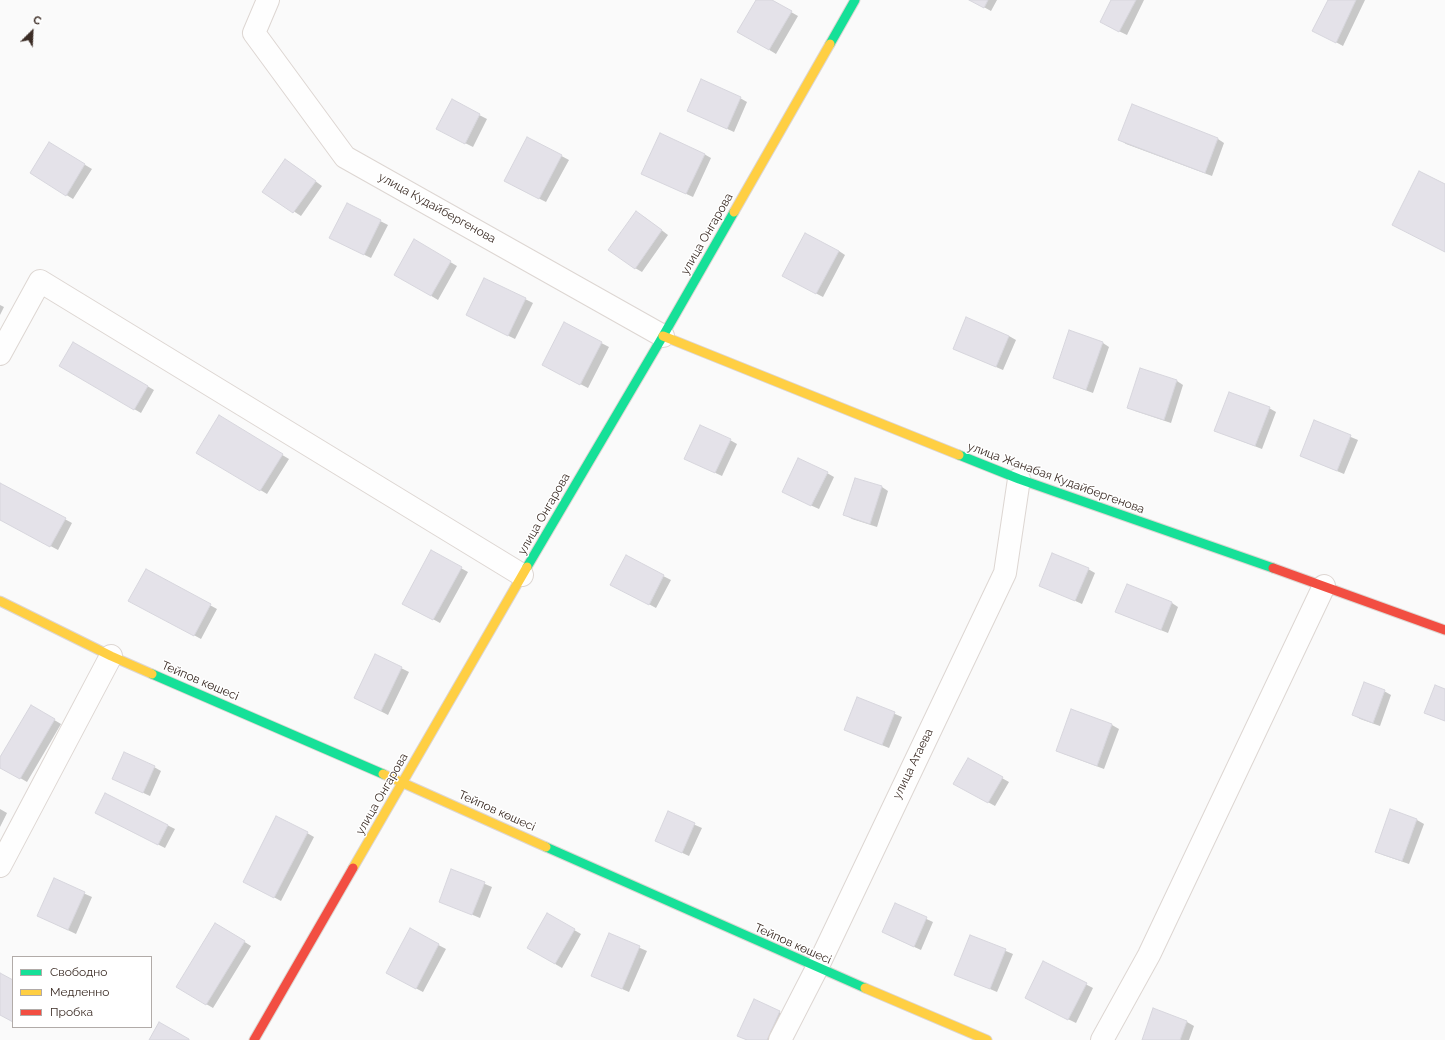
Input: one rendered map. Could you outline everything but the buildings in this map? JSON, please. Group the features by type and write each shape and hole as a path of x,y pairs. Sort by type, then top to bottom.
{"street":[{"name":"улица Кудайбергенова","path":"268,0 254,33 345,156 662,336"},
{"name":"улица Онгарова","path":"254,1040 855,0"},
{"path":"0,354 40,281 522,575"},
{"name":"улица Жанабая Кудайбергенова","path":"662,336 1019,479 1445,630"},
{"name":"улица Атаева","path":"780,1040 817,968 1004,573 1019,479"},
{"path":"1102,1040 1149,954 1324,586"},
{"name":"Тейпов көшесі","path":"0,601 111,656 402,782 817,968 987,1040"},
{"path":"0,866 111,656"}],"traffic: fast":[{"path":"830,44 855,0"},
{"path":"527,567 734,212"},
{"path":"959,455 1019,479 1273,568"},
{"path":"152,674 383,774"},
{"path":"546,847 865,988"}],"traffic: slow":[{"path":"734,212 830,44"},
{"path":"663,336 959,455"},
{"path":"353,868 527,567"},
{"path":"0,601 111,656 152,674"},
{"path":"383,774 546,847"},
{"path":"865,988 987,1040"}],"traffic: jam":[{"path":"1273,568 1445,630"},
{"path":"254,1040 353,868"}]}
